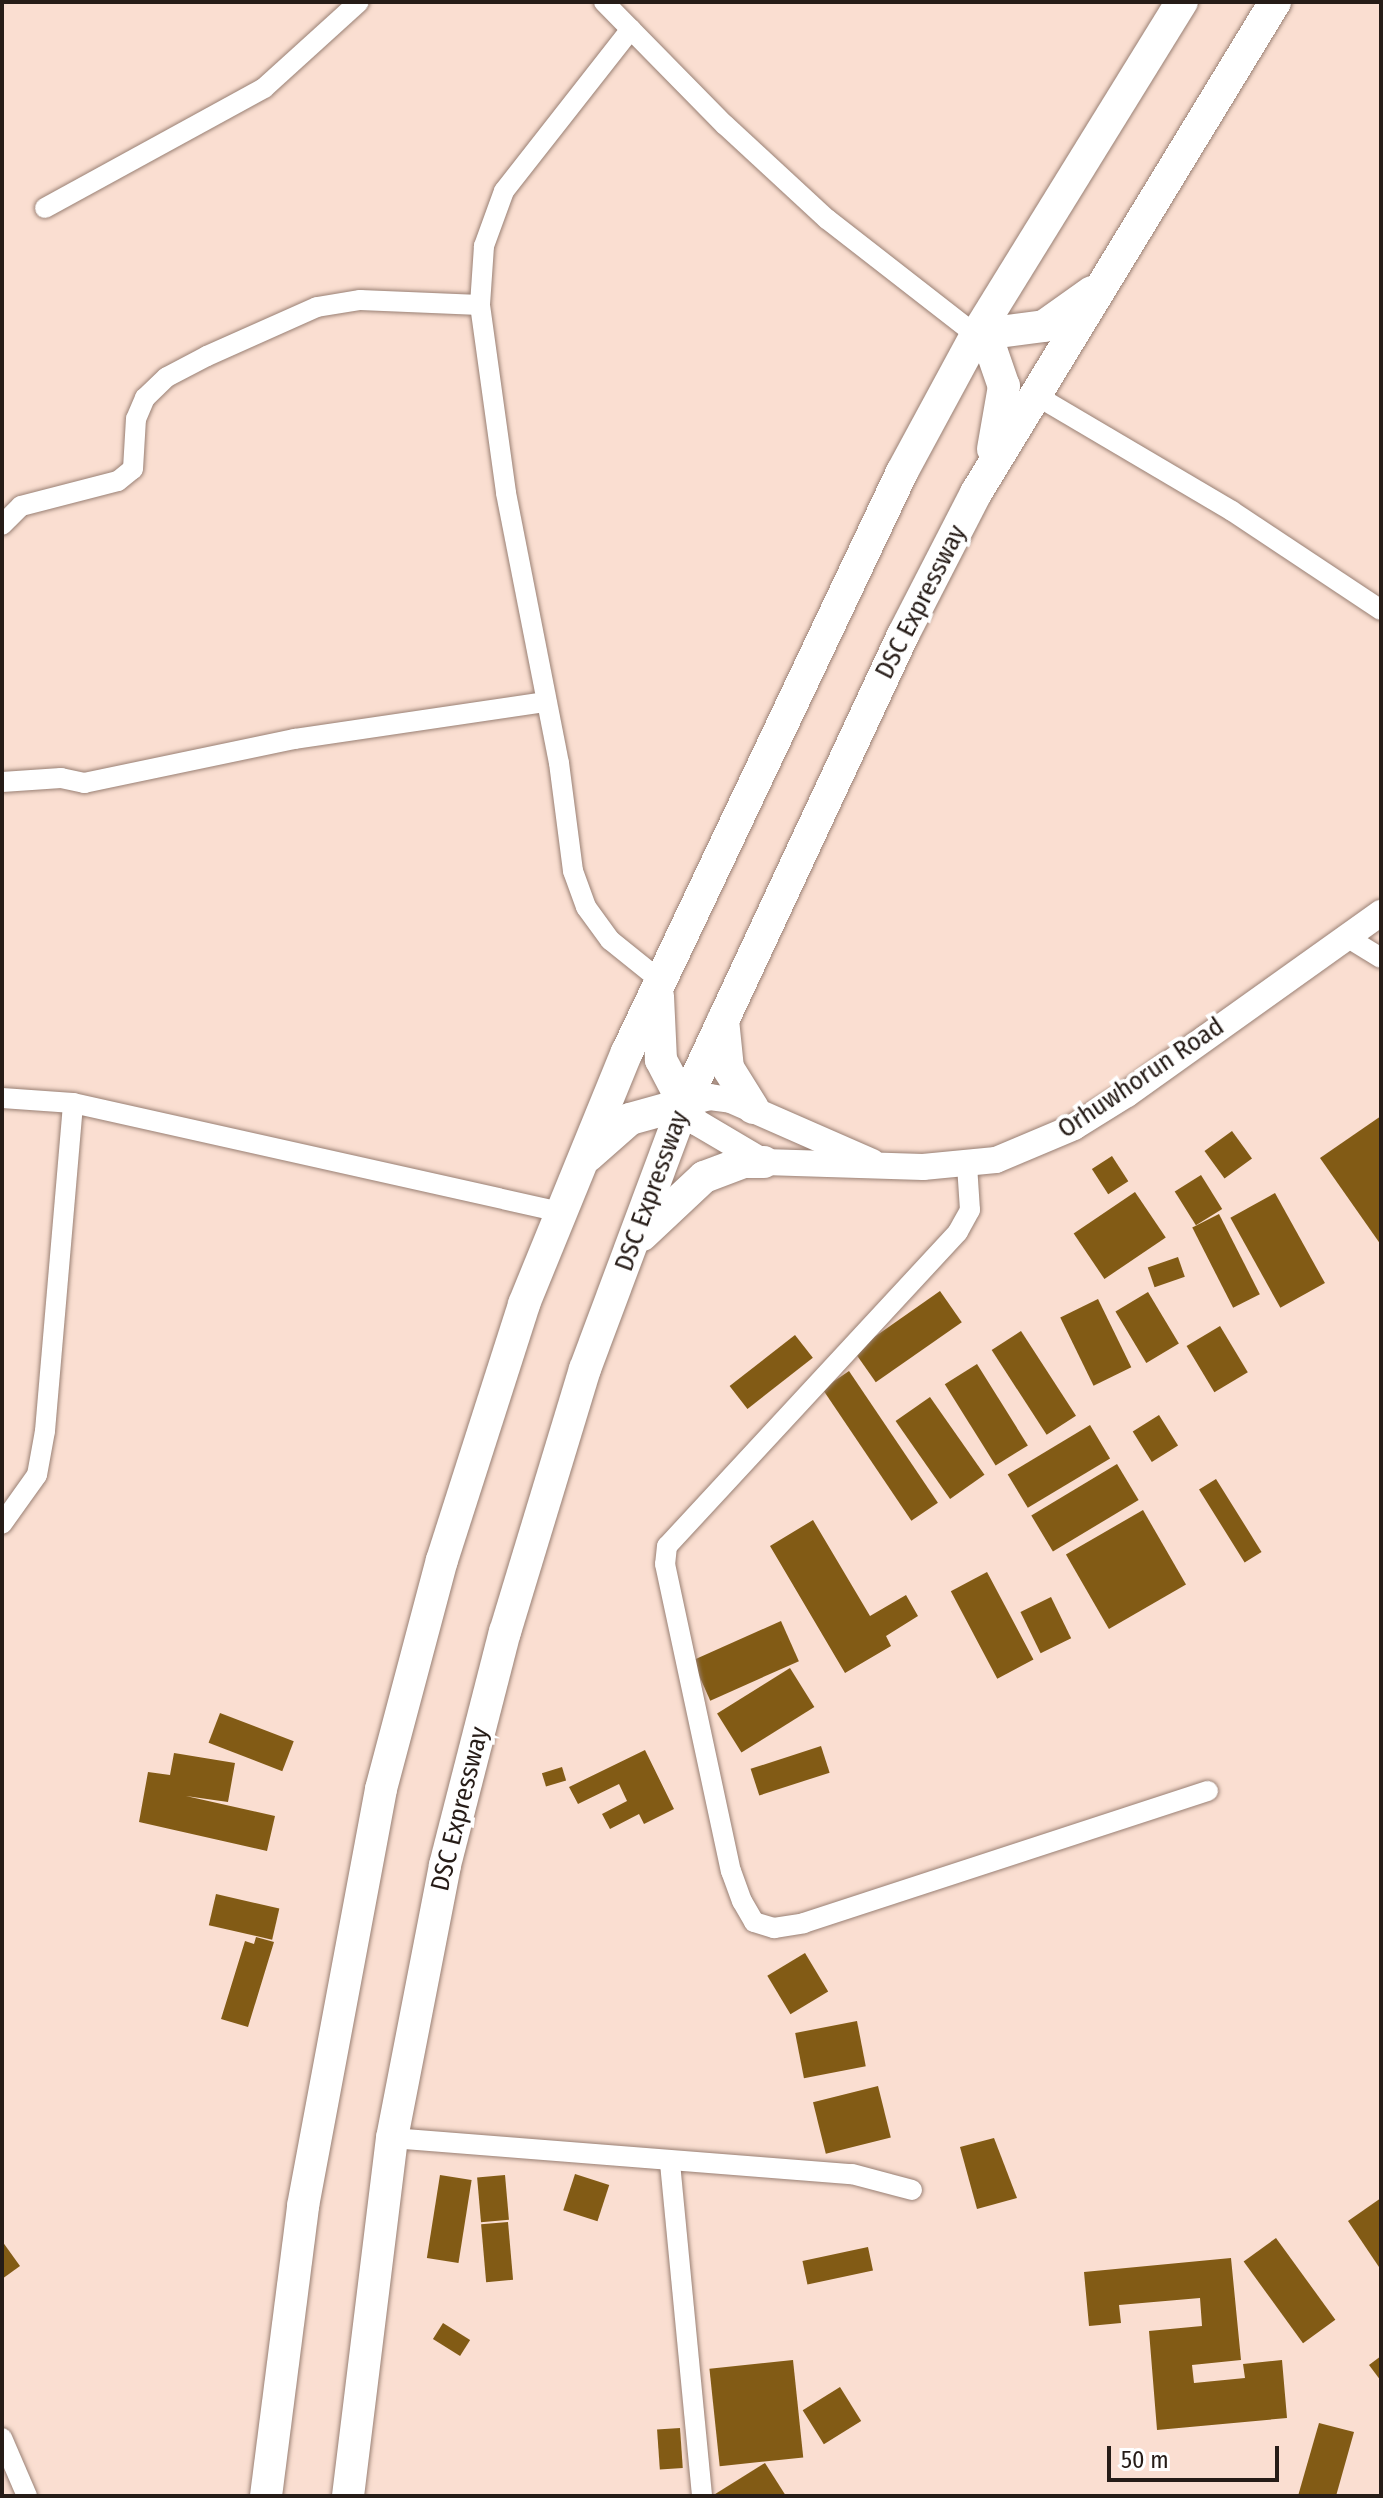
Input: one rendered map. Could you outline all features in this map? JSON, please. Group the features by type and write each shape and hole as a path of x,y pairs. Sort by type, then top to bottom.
{"main road":[{"path":"266,2496 303,2206 381,1789 442,1560 558,1211 661,981 858,561 976,335 1182,2"},
{"name":"DSC Expressway","path":"348,2496 392,2138 445,1865 505,1632 585,1369 684,1104 723,1015 976,493 1275,2"},
{"path":"976,335 1044,326 1104,281"},
{"path":"976,335 1000,367 1004,403 976,493"},
{"path":"574,1172 612,1131 630,1119 684,1104 661,1060 656,1007 661,981"},
{"path":"723,1015 728,1068 753,1108"},
{"path":"632,1247 704,1177 744,1162 764,1162"}],"street":[{"path":"45,208 264,88 359,2"},
{"path":"604,2 725,125 827,219 976,335"},
{"path":"631,29 504,191 484,246 480,305 506,493 546,702 573,871 586,907 610,940 661,981"},
{"path":"2,525 21,506 118,481 133,469 136,419 145,398 167,377 207,356 317,307 360,300 480,305"},
{"path":"1037,396 1232,511 1381,610"},
{"path":"2,782 61,778 84,783 295,739 546,702"},
{"name":"Orhuwhorun Road","path":"872,1162 967,1165 1031,1148 1074,1127 1381,913"},
{"path":"1345,936 1381,958"},
{"path":"710,1097 753,1108 872,1162 815,1168 764,1162 696,1122 684,1104 710,1097"},
{"path":"2,1098 73,1103 558,1211"},
{"path":"2,1524 37,1475 45,1431 73,1103"},
{"path":"967,1165 970,1210 958,1232 667,1546 665,1564 731,1871 742,1901 754,1922 774,1928 804,1923 1208,1791"},
{"path":"392,2138 670,2163 852,2174 912,2190"},
{"path":"670,2163 702,2496"},
{"path":"2,2438 27,2496"}],"building":[{"path":"1381,1116 1381,1245 1320,1158"},
{"path":"1232,1131 1252,1159 1224,1178 1204,1151"},
{"path":"1112,1156 1128,1181 1108,1194 1092,1169"},
{"path":"1201,1175 1222,1209 1196,1225 1175,1191"},
{"path":"1135,1192 1166,1238 1104,1279 1074,1233"},
{"path":"1275,1193 1325,1283 1280,1308 1230,1218"},
{"path":"1219,1214 1260,1294 1233,1308 1192,1228"},
{"path":"1178,1257 1185,1277 1155,1287 1148,1267"},
{"path":"940,1291 962,1322 876,1382 854,1351"},
{"path":"1148,1292 1179,1343 1146,1363 1115,1312"},
{"path":"1098,1299 1131,1367 1094,1386 1060,1317"},
{"path":"1220,1326 1248,1372 1214,1392 1187,1346"},
{"path":"1021,1331 1076,1416 1047,1435 992,1350"},
{"path":"795,1335 813,1358 747,1409 730,1386"},
{"path":"977,1364 1028,1445 996,1466 945,1384"},
{"path":"849,1371 938,1503 911,1521 822,1389"},
{"path":"930,1397 984,1475 950,1499 896,1421"},
{"path":"1159,1415 1178,1446 1152,1462 1133,1431"},
{"path":"1090,1425 1110,1458 1028,1508 1008,1474"},
{"path":"1117,1464 1139,1500 1053,1552 1031,1516"},
{"path":"1216,1479 1262,1552 1245,1563 1199,1490"},
{"path":"1143,1510 1186,1584 1109,1629 1066,1554"},
{"path":"813,1520 870,1616 906,1595 918,1616 886,1636 891,1646 845,1673 770,1546"},
{"path":"987,1572 1033,1659 997,1679 951,1591"},
{"path":"1051,1597 1071,1638 1041,1653 1020,1612"},
{"path":"781,1621 799,1661 710,1701 692,1660"},
{"path":"790,1668 814,1707 741,1753 717,1714"},
{"path":"220,1713 294,1741 282,1771 209,1743"},
{"path":"821,1746 830,1773 759,1795 751,1769"},
{"path":"645,1750 674,1809 644,1824 639,1814 610,1829 602,1814 627,1801 619,1784 578,1804 569,1787"},
{"path":"174,1753 235,1763 228,1802 186,1796 275,1816 267,1851 139,1822 148,1772 170,1775"},
{"path":"562,1767 566,1780 546,1787 542,1773"},
{"path":"216,1894 279,1909 272,1940 209,1925"},
{"path":"256,1937 274,1942 248,2027 221,2019 245,1941 254,1944"},
{"path":"805,1953 828,1992 790,2014 767,1976"},
{"path":"857,2021 866,2066 804,2078 795,2033"},
{"path":"878,2086 891,2137 826,2154 813,2102"},
{"path":"994,2138 1017,2198 977,2209 960,2147"},
{"path":"575,2174 609,2185 597,2221 563,2210"},
{"path":"440,2175 472,2180 458,2263 427,2258"},
{"path":"505,2175 509,2220 481,2222 477,2177"},
{"path":"1381,2198 1381,2270 1348,2221"},
{"path":"508,2222 513,2280 486,2282 481,2224"},
{"path":"1276,2238 1335,2320 1303,2343 1244,2262"},
{"path":"2,2241 20,2266 2,2279"},
{"path":"868,2247 873,2270 807,2284 802,2261"},
{"path":"1231,2258 1241,2360 1192,2365 1194,2383 1245,2378 1243,2364 1282,2360 1287,2418 1157,2430 1149,2331 1202,2326 1200,2298 1119,2305 1121,2323 1089,2326 1084,2272"},
{"path":"443,2323 470,2340 460,2356 433,2339"},
{"path":"1381,2356 1381,2381 1369,2365"},
{"path":"793,2360 803,2457 720,2466 709,2369"},
{"path":"840,2387 861,2421 824,2444 803,2410"},
{"path":"1319,2423 1354,2432 1336,2496 1298,2496"},
{"path":"680,2428 683,2468 660,2470 657,2430"},
{"path":"765,2463 786,2496 712,2496"}]}
